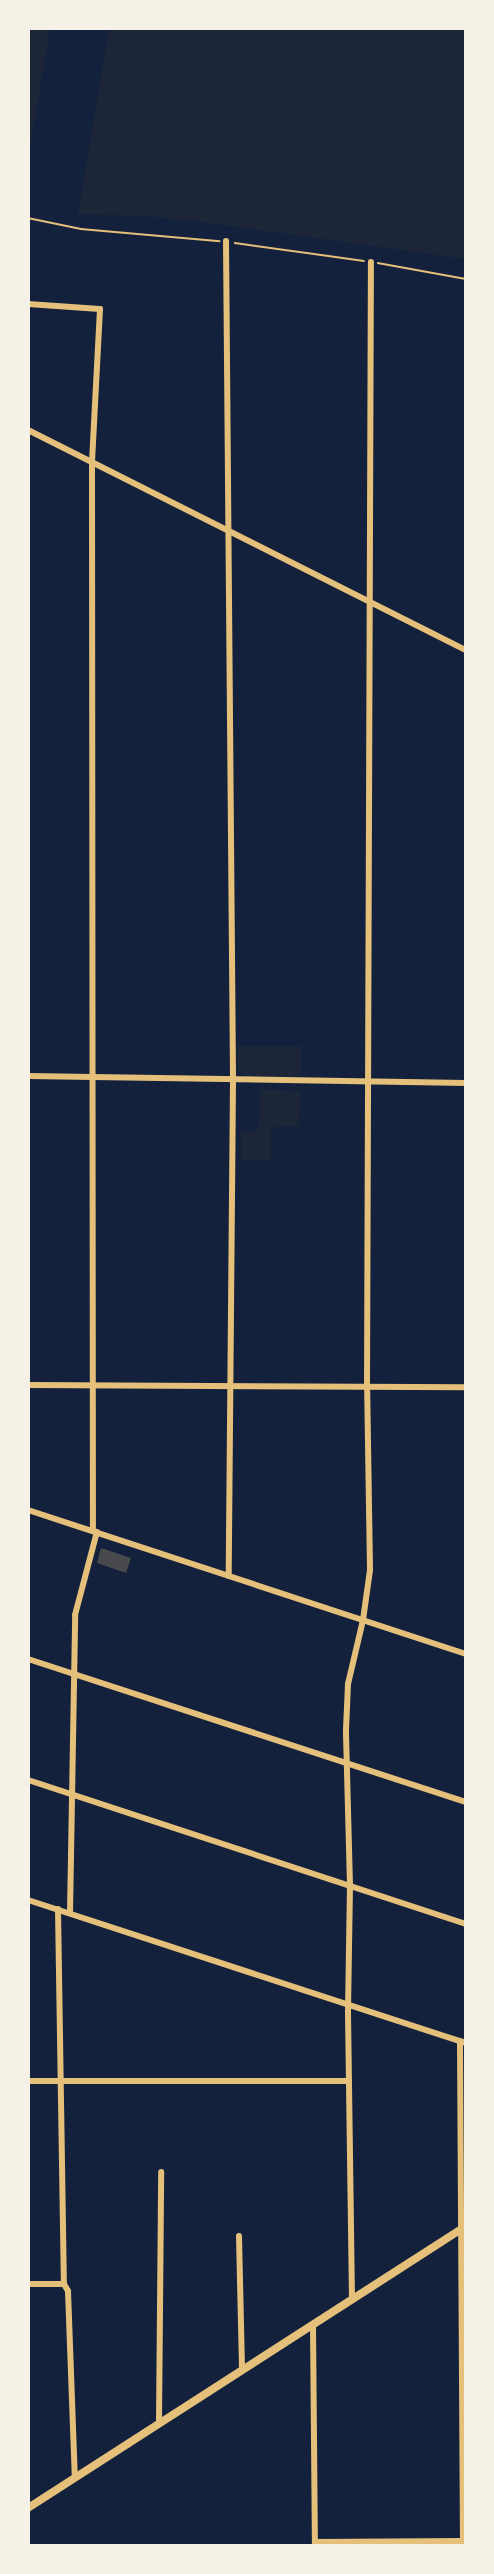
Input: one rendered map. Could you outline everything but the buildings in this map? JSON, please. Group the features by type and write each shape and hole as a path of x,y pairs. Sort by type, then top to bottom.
{"street":[{"path":"226,241 233,1081 229,1576"},
{"path":"352,2299 349,2081 350,1886 346,1763 348,1684 363,1620 370,1570 368,1387 371,262"},
{"path":"28,304 100,309 92,462 95,1531 75,1615 70,1913"},
{"path":"28,430 465,650"},
{"path":"28,1076 465,1083"},
{"path":"28,1384 465,1387"},
{"path":"28,1510 465,1654"},
{"path":"28,1659 465,1802"},
{"path":"28,1780 465,1924"},
{"path":"28,1900 463,2042 463,2543 315,2544 313,2325"},
{"path":"58,1909 64,2284 68,2291 75,2478"},
{"path":"28,2081 349,2081"},
{"path":"159,2423 161,2172"},
{"path":"28,2508 463,2228"},
{"path":"239,2236 242,2370"},
{"path":"28,2284 64,2284"}],"path":[{"path":"28,218 81,229 226,241 371,262 465,279"}],"shaded area":[{"path":"28,29 50,29 29,153"},
{"path":"109,29 465,29 465,259 196,221 78,214"},
{"path":"237,1046 301,1046 301,1076 245,1077 238,1069"},
{"path":"261,1089 300,1091 299,1126 271,1127 271,1161 241,1160 241,1131 258,1131"}]}
